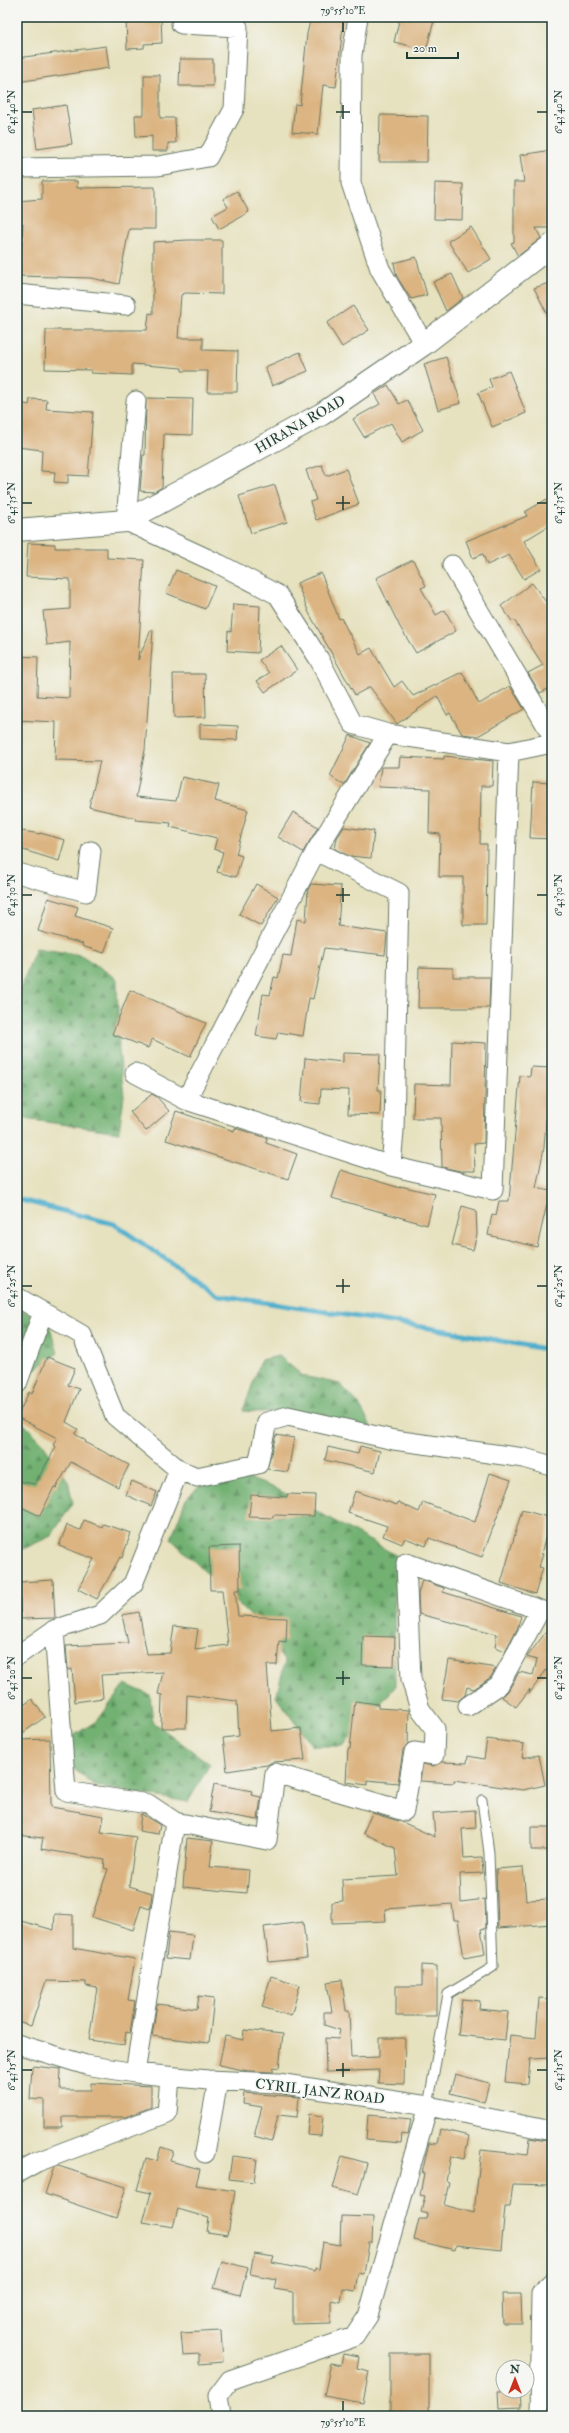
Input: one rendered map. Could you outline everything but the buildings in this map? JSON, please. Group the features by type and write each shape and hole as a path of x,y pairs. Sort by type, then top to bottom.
{"street":[{"path":"358,17 352,55 351,183 380,269 424,344"},
{"path":"18,166 158,166 208,157 234,109 238,27 181,24"},
{"name":"HIRANA ROAD","path":"17,530 126,521 322,414 424,344 552,245"},
{"path":"17,294 126,305"},
{"path":"136,401 126,521 220,564 278,595 319,659 353,724 388,734 509,752 552,743"},
{"path":"452,565 552,735"},
{"path":"186,1100 316,851 388,734"},
{"path":"136,1073 186,1100 391,1166 493,1190 509,752"},
{"path":"17,873 86,892 91,851"},
{"path":"316,851 399,893 394,1130 391,1166"},
{"path":"17,1297 82,1335 115,1416 179,1470 198,1476 258,1464 267,1422 288,1416 394,1440 524,1458 552,1466"},
{"path":"17,1384 43,1312"},
{"path":"17,1656 54,1630 100,1615 133,1584 179,1470"},
{"path":"54,1630 66,1791 148,1804 176,1822 267,1840 275,1773 404,1811 414,1752 434,1755 435,1729 420,1709 411,1679 406,1562 540,1610 499,1685 468,1706"},
{"path":"135,2073 176,1822"},
{"name":"CYRIL JANZ ROAD","path":"17,2044 86,2065 135,2073 218,2081 278,2083 428,2106 552,2131"},
{"path":"17,2173 37,2162 167,2113 170,2077"},
{"path":"204,2153 218,2081"},
{"path":"221,2416 218,2396 230,2380 354,2337 368,2316 428,2106"},
{"path":"539,2416 541,2293 552,2283"}],"lane":[{"path":"428,2106 448,1994 493,1967 489,1854 482,1800"}],"green space":[{"path":"36,948 81,955 117,979 119,1051 124,1096 119,1132 17,1118 17,997"},
{"path":"17,1307 49,1325 58,1353 17,1382"},
{"path":"279,1356 303,1376 340,1384 358,1403 372,1428 281,1413 243,1411 261,1360"},
{"path":"17,1417 42,1442 68,1481 73,1503 51,1536 17,1552"},
{"path":"219,1467 277,1489 399,1557 394,1609 395,1687 343,1746 312,1746 276,1697 285,1662 251,1616 171,1539 186,1499"},
{"path":"125,1684 150,1695 153,1722 210,1764 188,1802 95,1786 69,1765 73,1736 98,1720"}],"waterway":[{"path":"17,1199 114,1224 218,1295 448,1331 539,1348 552,1348"}]}
